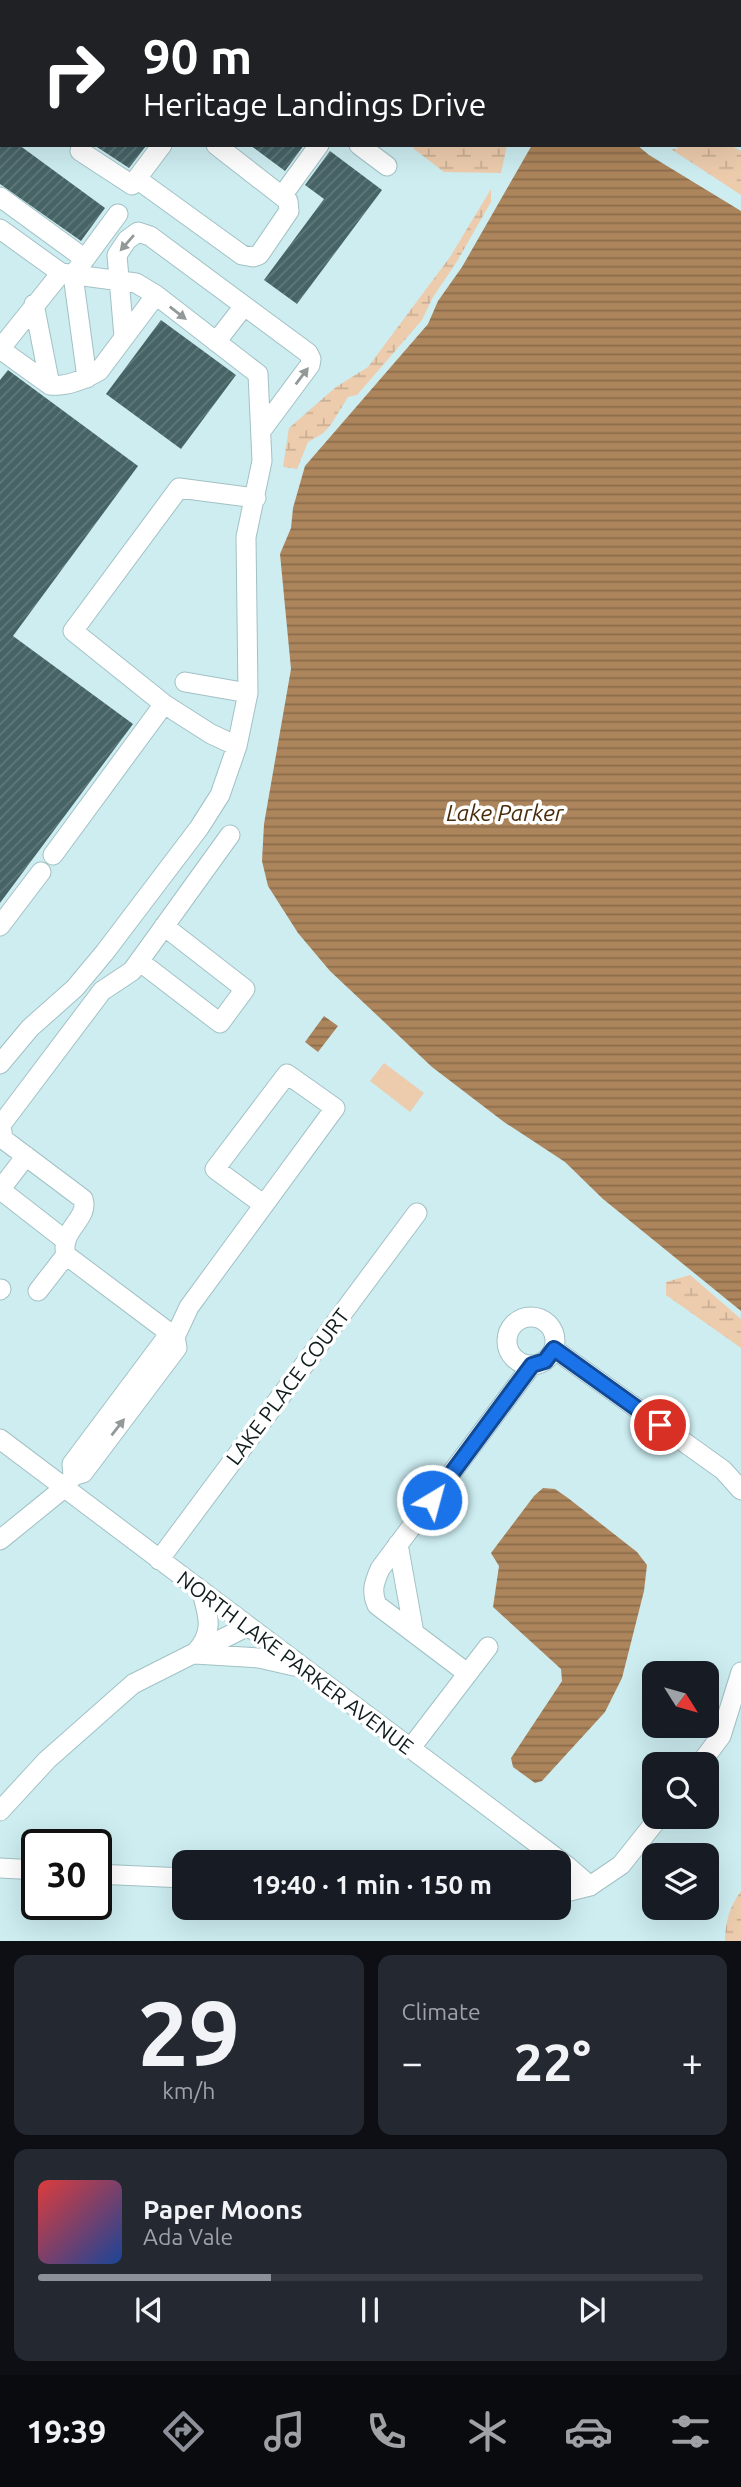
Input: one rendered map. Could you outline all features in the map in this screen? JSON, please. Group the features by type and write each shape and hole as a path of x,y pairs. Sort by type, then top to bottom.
{"street":[{"path":"80,151 132,185 161,147"},
{"path":"137,179 247,257 259,255 289,211 288,201 219,147"},
{"path":"282,196 318,147"},
{"path":"362,147 387,166"},
{"path":"0,197 73,269 87,378"},
{"path":"118,214 73,269 34,304 2,341 50,385 58,386 87,378 99,371 156,295"},
{"path":"0,229 73,269 136,283 156,295 258,373 262,461 246,537 248,693 237,747 220,795 199,828 75,988 30,1028 0,1064"},
{"path":"124,337 117,256 127,240 138,232 149,236 308,354 310,365 261,430"},
{"path":"34,304 50,385"},
{"path":"216,342 244,306"},
{"path":"237,747 164,704 73,631 179,488 256,498"},
{"path":"185,682 248,693"},
{"path":"53,855 164,704"},
{"path":"38,1291 84,1210 83,1199 3,1139 1,1125 102,991 132,971 230,835"},
{"path":"0,926 41,872"},
{"path":"139,961 220,1023 239,998 245,989 164,926"},
{"path":"0,1540 68,1482 83,1473 177,1348 175,1337 189,1307 264,1205 335,1108 287,1074 215,1168 264,1205"},
{"path":"26,1156 2,1191 65,1247 175,1337"},
{"name":"LAKE PLACE COURT","path":"159,1560 418,1213"},
{"path":"532,1317 546,1322 555,1334 554,1349 545,1361 532,1365 517,1361 508,1348 508,1333 517,1321 532,1317"},
{"path":"554,1349 723,1470 741,1490"},
{"path":"467,1673 377,1605 372,1595 373,1584 398,1544 532,1365"},
{"name":"NORTH LAKE PARKER AVENUE","path":"0,1440 68,1482 159,1560 590,1886"},
{"path":"398,1544 414,1633"},
{"path":"194,1654 203,1644 209,1630 209,1615 202,1593"},
{"path":"0,1811 47,1760 133,1684 248,1626"},
{"path":"410,1749 488,1647"},
{"path":"194,1654 259,1658 303,1668"},
{"path":"709,1752 721,1736 741,1672"},
{"path":"571,1891 590,1886 621,1865 650,1829"},
{"path":"0,1868 21,1869"},
{"path":"112,1875 172,1877"}],"green space":[{"path":"413,147 507,147 501,173 444,172"},
{"path":"677,147 734,147 741,151 741,195 671,149 678,149"},
{"path":"491,189 491,202 433,297 422,320 357,395 348,397 330,426 308,442 297,469 283,467 289,428 336,387 368,367 450,257"},
{"path":"384,1063 424,1093 410,1112 370,1081"},
{"path":"690,1275 741,1319 741,1348 666,1295 666,1282"},
{"path":"741,1891 741,1941 725,1941 729,1914"}],"water":[{"name":"Lake Parker","path":"531,147 639,147 741,211 741,1311 603,1199 565,1162 504,1122 432,1067 330,971 298,933 268,886 262,861 264,824 291,669 280,554 291,528 293,508 305,466 428,324 438,301 462,267"},
{"path":"324,1016 338,1026 318,1052 305,1042"},
{"path":"543,1488 555,1489 568,1498 637,1552 647,1565 644,1591 622,1678 605,1712 542,1781 535,1783 513,1767 511,1758 562,1681 561,1669 493,1607 499,1566 491,1553"}],"building":[{"path":"0,147 22,147 105,208 81,241 0,184"},
{"path":"97,147 145,147 129,168"},
{"path":"253,147 303,147 285,171"},
{"path":"330,151 382,190 297,304 264,280 324,199 305,185"},
{"path":"161,320 236,375 181,449 106,394"},
{"path":"8,370 138,466 13,636 133,724 0,903 0,380"}],"route":[{"path":"432,1500 532,1365 545,1361 554,1349 660,1425"}]}
